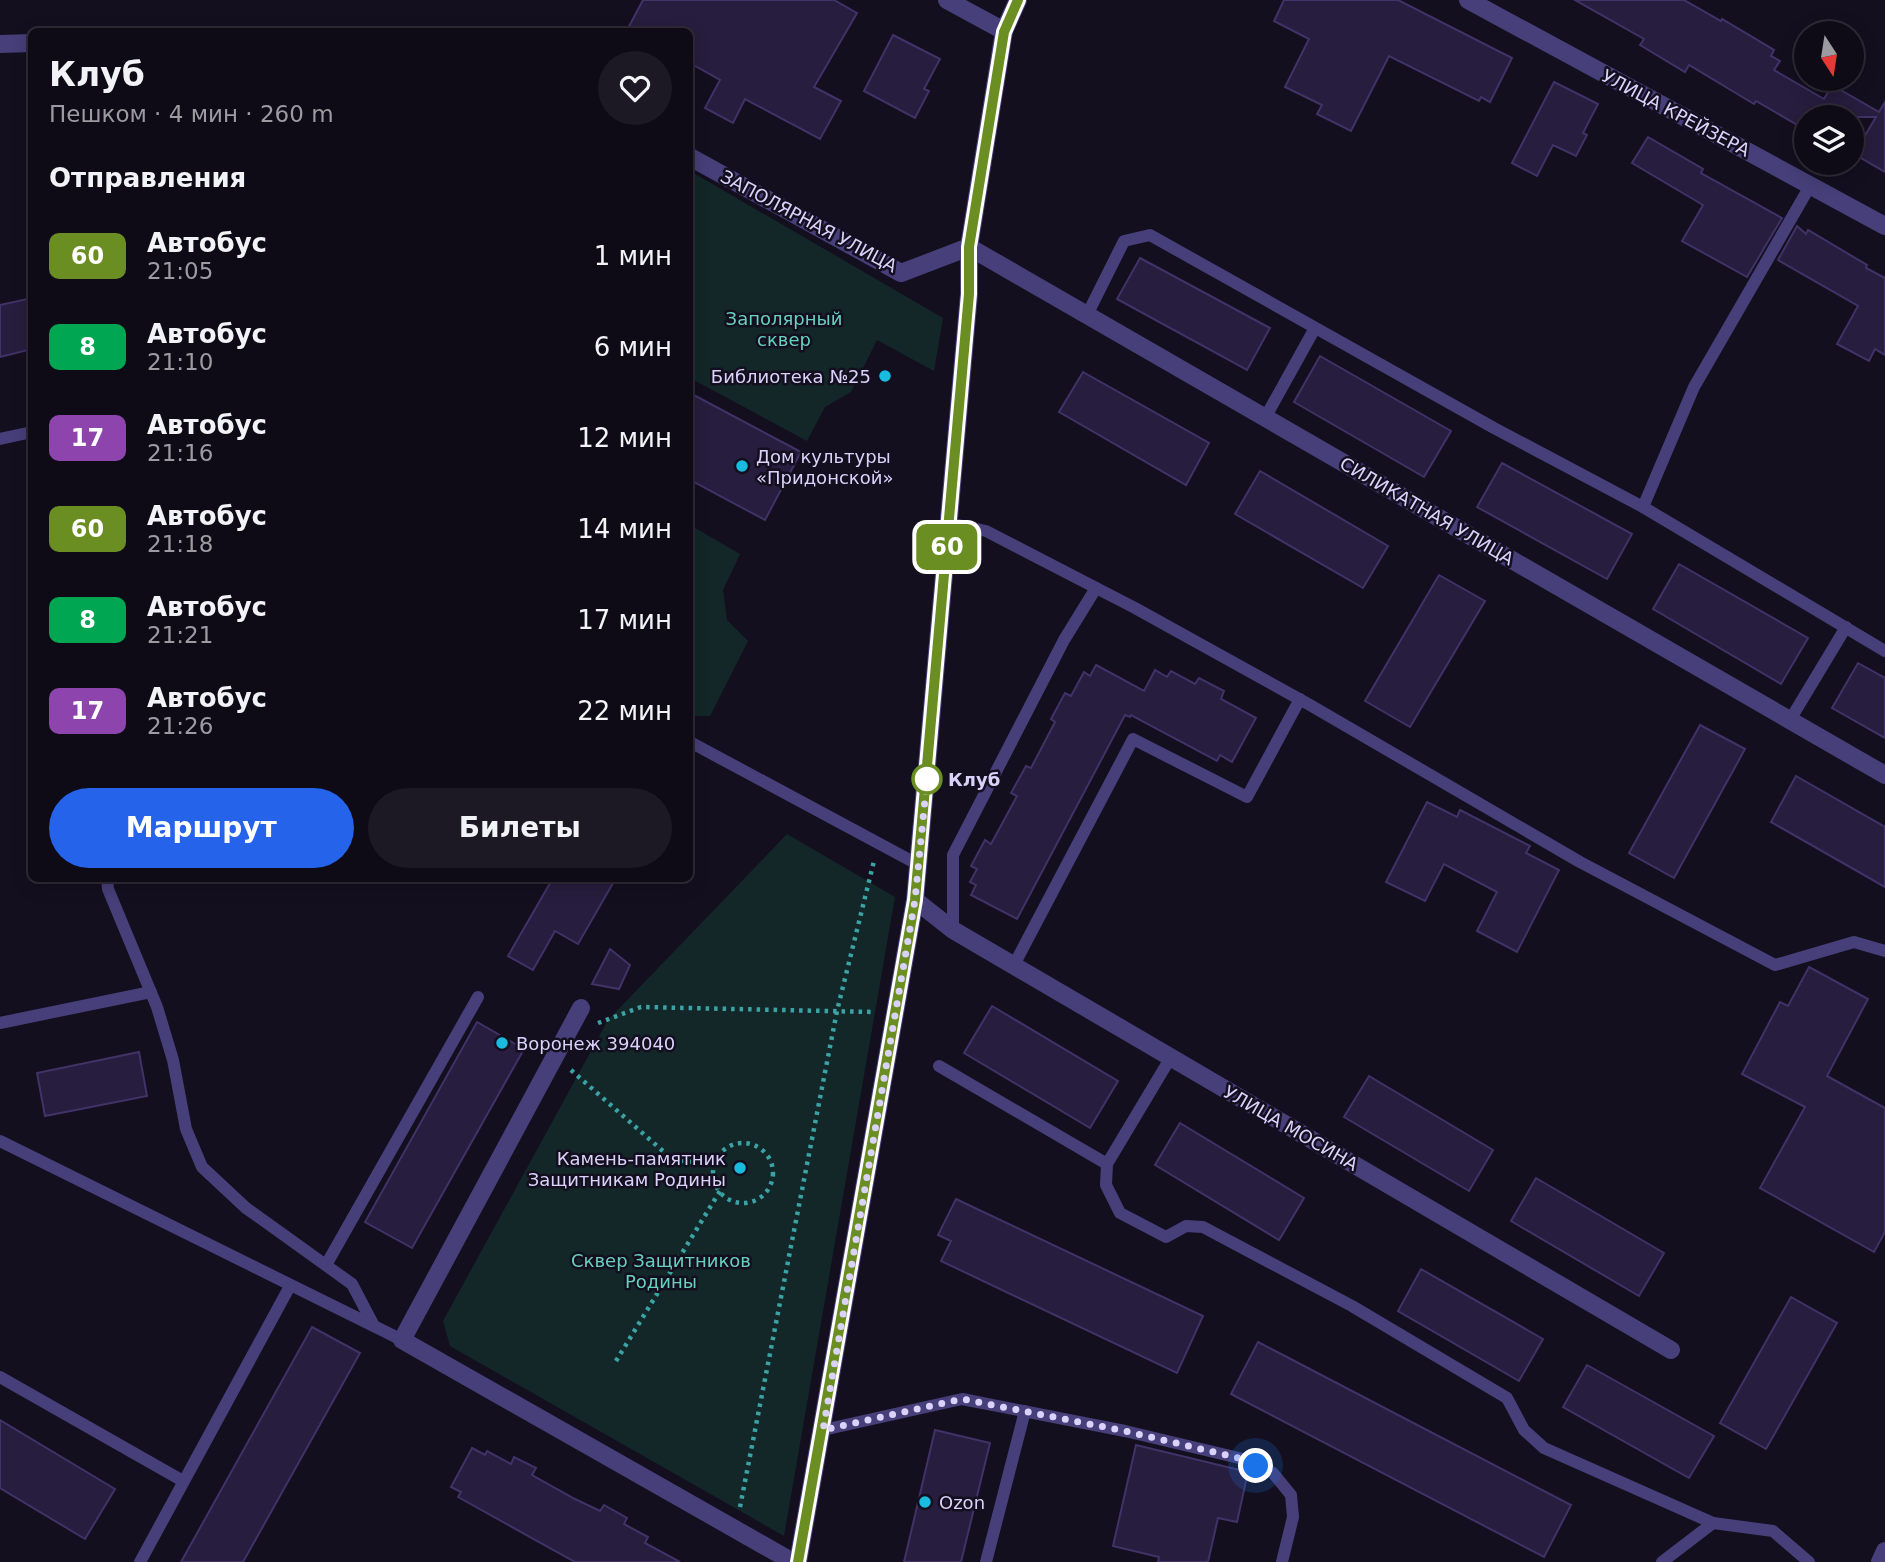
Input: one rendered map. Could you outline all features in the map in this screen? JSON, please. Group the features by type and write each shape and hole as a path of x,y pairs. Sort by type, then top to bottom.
{"street":[{"path":"947,0 1004,32"},
{"path":"581,1008 402,1340 796,1562 823,1430 915,900 969,294 969,247 1004,32 1018,0"},
{"name":"УЛИЦА КРЕЙЗЕРА","path":"1468,0 1885,226"},
{"path":"0,44 28,43"},
{"name":"ЗАПОЛЯРНАЯ УЛИЦА","path":"693,159 901,273 969,247"},
{"name":"СИЛИКАТНАЯ УЛИЦА","path":"969,247 1885,775"},
{"name":"УЛИЦА МОСИНА","path":"915,900 953,930 1671,1350"},
{"path":"1880,1562 1885,1551"}],"lane":[{"path":"1643,507 1694,387 1810,186"},
{"path":"1087,315 1124,241 1150,235 1494,428 1643,507 1885,651"},
{"path":"1265,418 1315,328"},
{"path":"0,439 28,433"},
{"path":"949,523 986,531 1096,588 1300,699 1580,862 1775,965 1854,942 1885,951"},
{"path":"953,930 953,855 1063,640 1096,588"},
{"path":"1790,720 1846,627"},
{"path":"1013,965 1133,739 1247,797 1300,699"},
{"path":"693,743 919,865"},
{"path":"107,882 108,890 151,992 173,1060 186,1129 202,1167 246,1208 352,1284 374,1326"},
{"path":"0,1023 151,992"},
{"path":"326,1265 478,997"},
{"path":"1171,1057 1107,1164 1106,1185 1120,1213 1166,1237 1186,1226 1203,1227 1352,1306 1507,1398 1524,1430 1544,1448 1713,1523 1773,1531 1809,1562"},
{"path":"939,1066 1107,1164"},
{"path":"0,1141 402,1340"},
{"path":"140,1562 290,1286"},
{"path":"0,1377 183,1481"},
{"path":"823,1430 962,1399 1125,1431 1227,1455 1273,1473 1291,1495 1293,1517 1282,1562"},
{"path":"986,1562 1025,1411"},
{"path":"1662,1562 1713,1523"}],"path":[{"path":"736,1530 837,1011 878,843"},
{"path":"566,1035 641,1006 896,1012"},
{"path":"555,1056 673,1160 715,1164"},
{"path":"745,1143 764,1150 773,1168 773,1178 769,1188 754,1200 735,1202 720,1191 713,1174 715,1164 725,1149 734,1144 745,1143"},
{"path":"616,1361 720,1191"}],"green space":[{"name":"Заполярный сквер","path":"693,173 943,318 934,371 877,340 851,392 825,407 807,441 693,380"},
{"path":"693,527 740,554 723,590 727,620 748,641 710,716 693,716"},
{"name":"Сквер Защитников Родины","path":"787,834 895,897 784,1536 450,1346 443,1321 608,1020"}],"building":[{"path":"643,0 834,0 857,13 814,87 841,101 820,139 745,99 733,123 705,108 720,80 693,65 693,28 628,28"},
{"path":"1284,0 1398,0 1512,58 1490,102 1481,97 1479,101 1389,56 1351,131 1317,114 1322,105 1285,87 1309,39 1274,21"},
{"path":"1575,0 1684,0 1774,50 1771,56 1780,61 1774,70 1794,82 1794,91 1810,91 1824,99 1829,91 1842,91 1879,112 1885,102 1885,172 1864,160 1864,137 1876,117 1864,117 1864,105 1794,105 1794,123 1756,101 1754,104 1689,65 1685,72 1640,45 1644,39"},
{"path":"893,35 940,59 924,89 929,91 915,118 864,91"},
{"path":"1554,82 1598,104 1583,133 1587,135 1576,156 1553,145 1537,176 1512,163"},
{"path":"1648,137 1703,169 1701,173 1782,218 1747,277 1682,241 1703,205 1632,163"},
{"path":"1797,226 1806,234 1808,230 1885,278 1885,355 1875,349 1869,361 1837,344 1858,306 1778,260"},
{"path":"1140,258 1270,328 1247,370 1117,299"},
{"path":"28,299 28,350 0,357 0,305"},
{"path":"1320,356 1451,431 1424,477 1294,402"},
{"path":"1083,372 1209,443 1186,485 1059,412"},
{"name":"Дом культуры «Придонской»","path":"693,395 801,452 765,520 693,482"},
{"path":"1502,463 1632,534 1607,579 1477,507"},
{"path":"1260,471 1388,546 1363,588 1235,514"},
{"path":"1679,564 1808,638 1781,684 1653,609"},
{"path":"1439,575 1485,601 1410,727 1365,701"},
{"path":"1858,663 1885,678 1885,738 1832,708"},
{"path":"1096,665 1144,691 1155,670 1167,677 1171,671 1195,684 1199,678 1224,691 1221,699 1256,718 1232,762 1220,755 1217,761 1131,715 1125,715 1017,919 971,895 976,885 970,882 977,869 971,866 985,840 991,844 1017,796 1011,793 1026,766 1031,768 1055,722 1051,719 1065,693 1071,696 1084,672 1090,676"},
{"path":"1700,725 1745,749 1674,878 1629,853"},
{"path":"1796,776 1885,827 1885,887 1771,822"},
{"path":"1427,802 1457,817 1460,810 1530,846 1526,853 1559,870 1517,952 1477,931 1497,892 1444,864 1425,901 1386,882"},
{"path":"551,882 614,882 578,944 555,931 533,970 508,956"},
{"path":"610,949 630,965 619,989 592,984"},
{"path":"1809,967 1868,999 1827,1076 1885,1108 1885,1232 1874,1252 1760,1188 1805,1107 1742,1074 1780,1002 1788,1006"},
{"path":"992,1006 1118,1081 1090,1128 964,1053"},
{"path":"477,1022 524,1049 412,1248 365,1222"},
{"path":"139,1052 147,1096 45,1116 37,1073"},
{"path":"1369,1076 1493,1150 1469,1191 1344,1117"},
{"path":"1180,1123 1304,1198 1279,1240 1155,1165"},
{"path":"1536,1178 1664,1253 1639,1296 1511,1221"},
{"path":"956,1199 1203,1316 1177,1373 941,1261 951,1241 938,1235"},
{"path":"1421,1269 1543,1339 1519,1381 1398,1311"},
{"path":"1791,1297 1837,1323 1766,1449 1720,1423"},
{"path":"312,1327 360,1353 243,1562 181,1562"},
{"path":"1258,1342 1571,1505 1544,1557 1231,1394"},
{"path":"1587,1365 1714,1436 1689,1478 1563,1407"},
{"path":"0,1420 115,1489 85,1539 0,1488"},
{"path":"935,1430 990,1443 961,1562 904,1562"},
{"path":"1136,1445 1248,1472 1237,1522 1218,1518 1208,1562 1158,1562 1159,1557 1113,1546"},
{"path":"472,1448 485,1455 487,1451 511,1464 514,1457 536,1468 532,1475 575,1499 600,1511 604,1505 627,1518 624,1524 648,1537 645,1543 680,1562 575,1562 458,1497 461,1492 451,1487"}],"bus line":[{"name":"60","path":"798,1562 915,900 969,294 969,247 1004,32 1018,0"}],"place":[{"name":"Библиотека №25","path":"885,376"},
{"name":"Дом культуры «Придонской»","path":"742,466"},
{"name":"Клуб","path":"927,779"},
{"name":"Воронеж 394040","path":"502,1043"},
{"name":"Камень-памятник Защитникам Родины","path":"740,1168"},
{"name":"Ozon","path":"925,1502"}],"route":[{"path":"927,779 915,900 823,1430 962,1399 1125,1431 1239,1458 1256,1466"}]}
